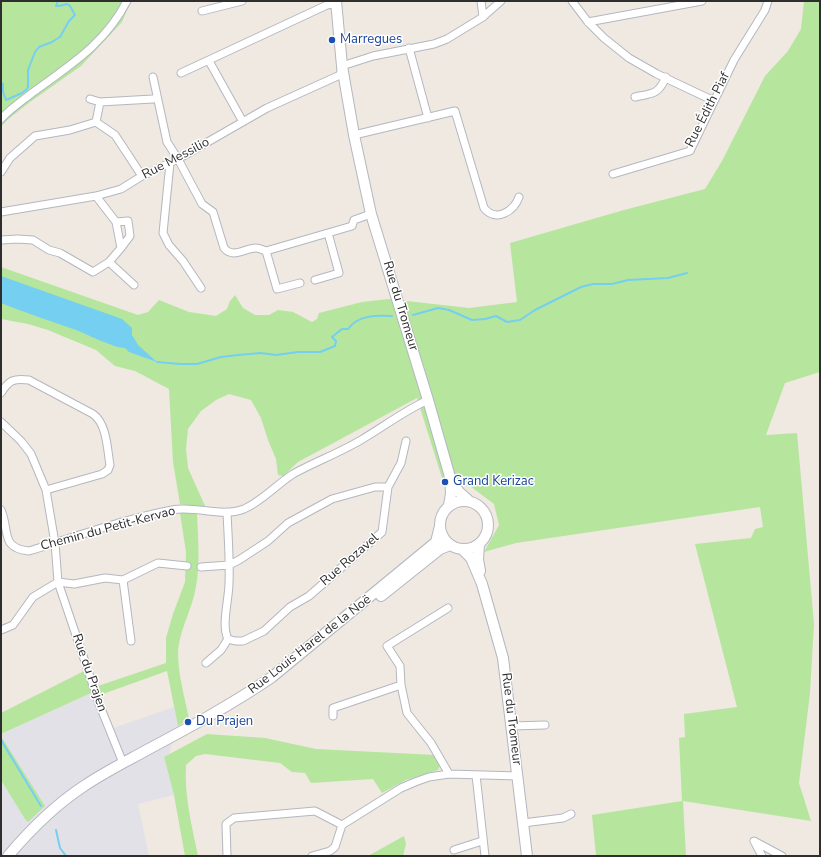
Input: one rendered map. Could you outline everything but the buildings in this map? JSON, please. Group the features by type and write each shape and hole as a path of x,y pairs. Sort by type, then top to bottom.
{"main road":[{"name":"Rue du Tromeur","path":"334,2 341,70 371,214 450,477 451,494 449,505"},
{"name":"Rue du Tromeur","path":"450,477 460,492 468,500"},
{"path":"468,500 477,503 484,510 488,519 489,528 486,538 479,545 462,549 450,545 445,540 441,533 440,518 449,505 458,501 468,500"},
{"name":"Rue Louis Harel de la Noë","path":"8,856 26,835 58,805 84,786 123,763 217,713 244,697 272,677 436,542 440,526"},
{"name":"Rue Louis Harel de la Noë","path":"17,856 47,823 84,793 263,692 286,675 440,549 450,545"},
{"name":"Rue du Tromeur","path":"479,545 478,559 482,584 503,658 527,856"},
{"name":"Rue du Tromeur","path":"462,549 470,558 482,584"}],"street":[{"path":"1,119 18,104 81,57 99,41 113,24 127,1"},
{"path":"202,11 242,1"},
{"path":"481,1 483,17"},
{"name":"Rue Messilio","path":"1,212 96,196 121,189 142,176 178,159 268,108 341,70 373,56 447,40 483,17 501,1"},
{"path":"572,1 588,22 629,58 657,74 714,101"},
{"path":"588,22 702,1"},
{"name":"Rue Édith Piaf","path":"613,174 690,151 734,60 766,10 768,1"},
{"path":"181,73 334,2"},
{"path":"409,48 428,118"},
{"path":"209,61 243,122"},
{"path":"153,77 168,142 202,204 213,212 226,251 234,253 255,248 266,251 352,226 354,220 371,214"},
{"path":"635,97 656,93 662,86 666,77"},
{"path":"90,99 100,102 153,99"},
{"path":"96,122 100,102"},
{"path":"354,134 455,112 484,208 488,213 498,215 508,211 516,205 519,197"},
{"path":"1,172 10,158 35,136 70,130 96,122"},
{"path":"96,122 115,135 142,176"},
{"path":"170,163 163,233 201,288"},
{"path":"96,196 116,222 121,248"},
{"path":"1,240 33,240 49,250 60,253 93,272 108,262 130,236 128,221 116,222"},
{"path":"315,280 339,273 328,233"},
{"path":"266,251 277,289 300,283"},
{"path":"108,262 134,285"},
{"path":"1,393 6,384 18,379 28,380 93,414 98,417 102,424 110,465 108,470 102,474 46,490"},
{"name":"Chemin du Petit-Kervao","path":"1,510 7,536 12,546 19,550 29,551 172,509 189,508 227,512 237,511 256,503 277,485 293,474 360,440 428,400"},
{"name":"Rue du Prajen","path":"1,422 21,440 31,454 46,490 55,543 58,582 100,706 123,763"},
{"path":"201,567 229,565 257,549 288,523 332,499 375,487 388,487 401,463 406,441"},
{"name":"Rue Rozavel","path":"228,638 235,641 243,640 264,631 290,607 309,596 382,532 388,487"},
{"path":"206,663 221,650 228,638 226,634 229,584 227,512"},
{"path":"1,630 13,625 33,597 58,582 74,584 105,578 123,580 158,563 187,566"},
{"path":"123,580 131,641"},
{"path":"448,608 387,646 400,666 401,685 407,713 430,743 449,774"},
{"path":"333,716 333,708 401,685"},
{"path":"512,726 544,724"},
{"path":"312,856 330,851 335,847 342,825 401,788 429,777 449,774 518,776"},
{"path":"476,775 484,856"},
{"path":"226,856 226,824 234,818 315,811 342,825"},
{"path":"523,823 563,818 571,814"},
{"path":"454,850 482,841"},
{"path":"762,856 754,841 782,856"}],"shaded area":[{"path":"91,693 105,731 174,707 178,726 169,754 164,757 174,795 138,804 149,856 1,856 1,734"}],"green space":[{"path":"1,1 131,1 122,22 81,66 30,102 7,120 1,127"},
{"path":"804,1 820,1 820,372 785,383 766,435 797,433 814,624 810,693 799,783 811,821 683,801 686,856 596,856 592,815 682,801 679,738 685,737 684,714 737,707 695,544 751,538 755,529 763,527 760,507 516,543 484,552 499,525 494,504 462,480 442,478 417,398 298,462 283,476 278,475 276,459 261,418 251,400 229,394 216,400 201,411 188,429 186,449 188,468 206,508 180,504 173,462 169,389 135,371 115,366 96,350 48,330 28,324 1,319 1,267 138,315 148,312 159,300 189,312 216,316 227,309 230,301 235,295 243,308 255,315 269,315 278,310 293,312 312,322 317,319 319,313 362,302 389,299 469,308 517,302 510,243 624,210 705,189 722,161 765,76 788,51 801,29"},
{"path":"180,513 197,513 198,576 192,603 180,638 178,652 180,678 189,719 178,726 167,671 100,695 98,686 166,663 166,638 185,582 186,552"},
{"path":"84,671 91,693 1,734 1,713"},
{"path":"207,734 265,738 316,749 435,755 440,766 438,770 406,780 382,793 373,779 311,783 305,773 292,772 280,763 205,754 196,756 186,765 186,788 198,856 185,856 174,795 164,757"},
{"path":"1,736 45,806 28,822 1,780"},
{"path":"404,836 406,844 403,856 368,856"}],"water":[{"path":"1,276 122,319 132,328 132,335 138,345 157,362 129,352 125,348 108,344 76,330 1,303"}],"waterway":[{"path":"1,83 3,84 3,92 6,100 26,90 28,87 28,70 35,52 39,47 60,37 69,21 75,15 70,6 67,4 56,6 58,1"},
{"path":"413,315 438,308 449,310 472,320 496,316 507,322 520,320 535,310 581,287 593,284 612,284 628,280 668,278 687,273"},
{"path":"157,362 197,364 221,357 238,355 261,353 276,355 298,352 320,352 335,346 336,341 332,337 342,329 348,329 352,324 362,318 392,316"},
{"path":"1,740 41,806"},
{"path":"56,830 60,848 66,856"}],"place":[{"name":"Marregues","path":"332,40"},
{"name":"Grand Kerizac","path":"445,482"},
{"name":"Du Prajen","path":"188,722"}]}
